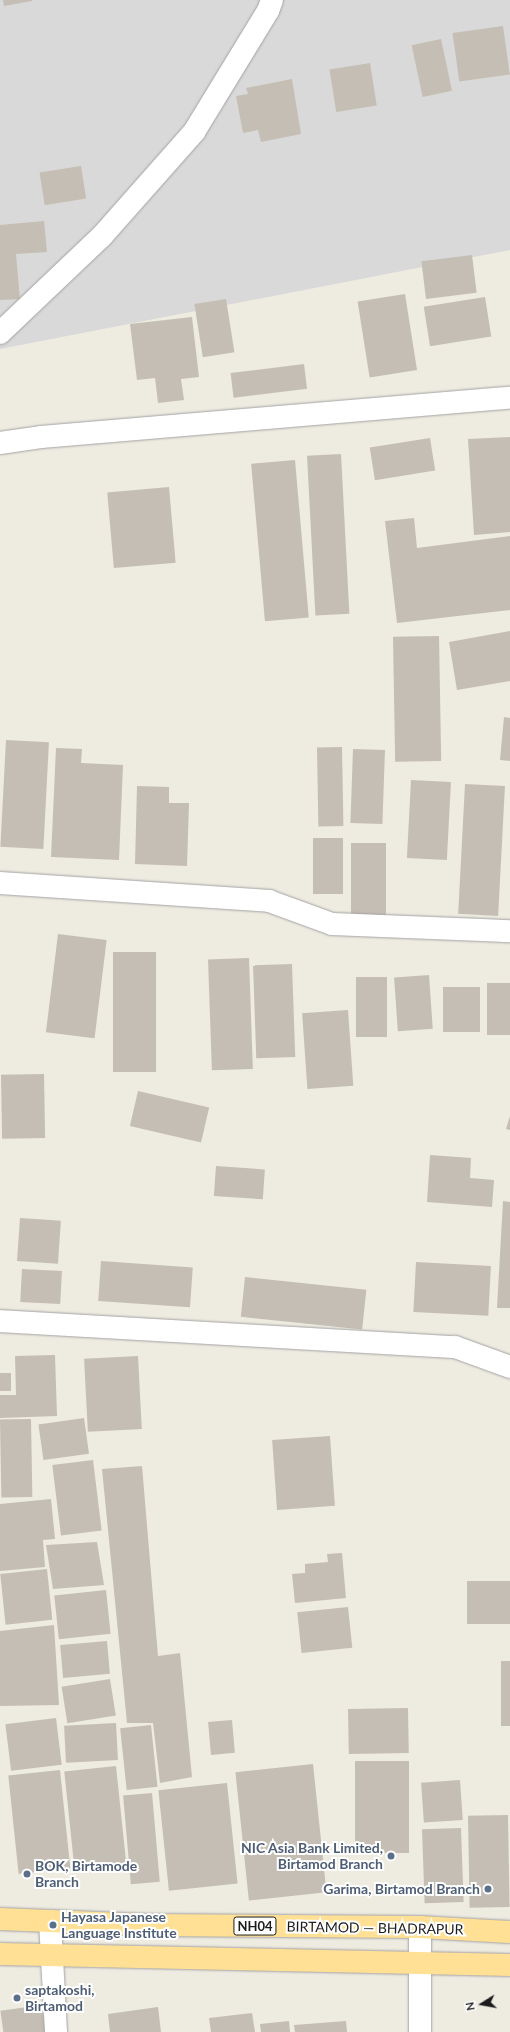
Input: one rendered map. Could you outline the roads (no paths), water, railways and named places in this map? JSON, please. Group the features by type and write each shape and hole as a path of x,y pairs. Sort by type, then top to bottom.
{"main road":[{"name":"BIRTAMOD — BHADRAPUR","path":"0,1920 148,1925 420,1927 510,1932"},
{"path":"0,1954 510,1964"}],"street":[{"path":"0,333 102,236 194,132 268,11 272,0"},
{"path":"0,443 41,437 510,398"},
{"path":"0,883 269,900 332,924 510,931"},
{"path":"0,1321 455,1347 510,1367"},
{"path":"50,1921 56,2032"},
{"path":"420,1927 420,2032"}],"place":[{"name":"NIC Asia Bank Limited, Birtamod Branch","path":"391,1856"},
{"name":"BOK, Birtamode Branch","path":"27,1874"},
{"name":"Garima, Birtamod Branch","path":"488,1889"},
{"name":"Hayasa Japanese Language Institute","path":"53,1925"},
{"name":"saptakoshi, Birtamod","path":"17,1998"}]}
